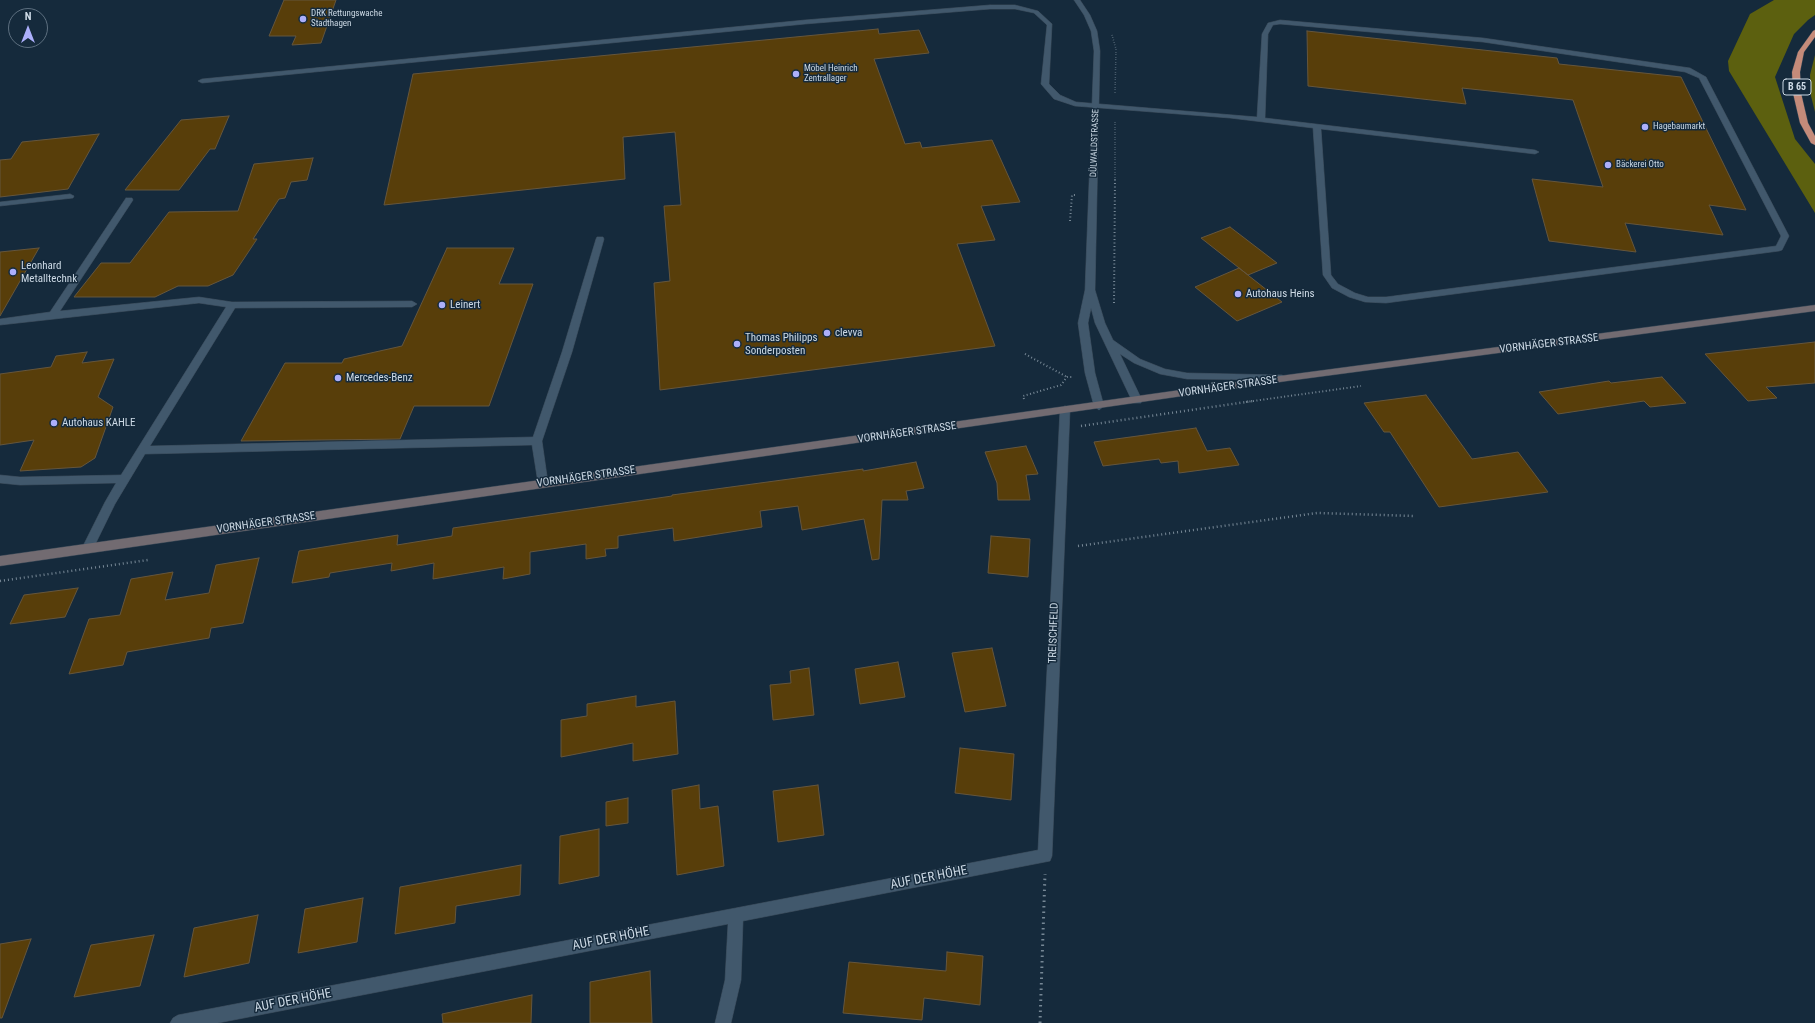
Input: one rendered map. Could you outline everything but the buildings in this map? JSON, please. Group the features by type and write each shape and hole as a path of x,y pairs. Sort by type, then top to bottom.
{"highway":[{"name":"B 65","path":"1815,32 1801,52 1796,72 1797,94 1804,123 1815,143"}],"main road":[{"name":"VORNHÄGER STRASSE","path":"0,561 543,483 1099,406 1287,378 1815,308"}],"street":[{"name":"DÜLWALDSTRASSE","path":"1077,0 1087,15 1094,31 1097,51 1090,290 1083,323 1091,377 1099,406"},
{"path":"202,82 805,22 990,7 1016,7 1036,12 1050,24 1045,84 1057,97 1074,104 1096,107 1230,116 1535,152"},
{"path":"1261,120 1265,34 1270,24 1280,22 1483,40 1687,70 1702,78 1708,88 1785,236 1779,248 1386,300 1368,300 1352,295 1335,286 1327,275 1317,126"},
{"path":"0,204 70,196"},
{"path":"53,315 129,200"},
{"path":"543,483 537,441 567,352 600,238"},
{"name":"DÜLWALDSTRASSE","path":"1090,290 1109,342 1137,400"},
{"path":"0,322 199,300 232,305 412,304"},
{"path":"88,548 110,502 232,305"},
{"path":"1109,342 1137,361 1163,372 1187,376 1287,378"},
{"name":"TREISCHFELD","path":"1044,856 1057,549 1065,410"},
{"path":"142,450 537,441"},
{"path":"0,479 20,481 124,479"},
{"name":"AUF DER HÖHE","path":"178,1023 1044,856"},
{"path":"723,1023 733,980 736,916"}],"path":[{"path":"1111,30 1116,50 1114,306"},
{"path":"1024,354 1067,377 1091,377"},
{"path":"1030,415 1023,396 1061,385 1067,377"},
{"path":"1064,429 1362,386"},
{"path":"1158,397 1168,414"},
{"path":"1057,549 1317,513 1414,516"},
{"path":"0,581 149,560"},
{"path":"1040,1023 1045,908 1044,856"}],"shaded area":[{"path":"1774,0 1815,0 1815,15 1794,34 1775,77 1795,139 1815,164 1815,213 1729,71 1728,61 1750,14"},
{"path":"1815,55 1815,112 1811,96 1810,75"}],"place":[{"name":"DRK Rettungswache Stadthagen","path":"303,19"},
{"name":"Möbel Heinrich Zentrallager","path":"796,74"},
{"name":"Hagebaumarkt","path":"1645,127"},
{"name":"Bäckerei Otto","path":"1608,165"},
{"name":"Leonhard Metalltechnk","path":"13,272"},
{"name":"Autohaus Heins","path":"1238,294"},
{"name":"Leinert","path":"442,305"},
{"name":"clevva","path":"827,333"},
{"name":"Thomas Philipps Sonderposten","path":"737,344"},
{"name":"Mercedes-Benz","path":"338,378"},
{"name":"Autohaus KAHLE","path":"54,423"}]}
